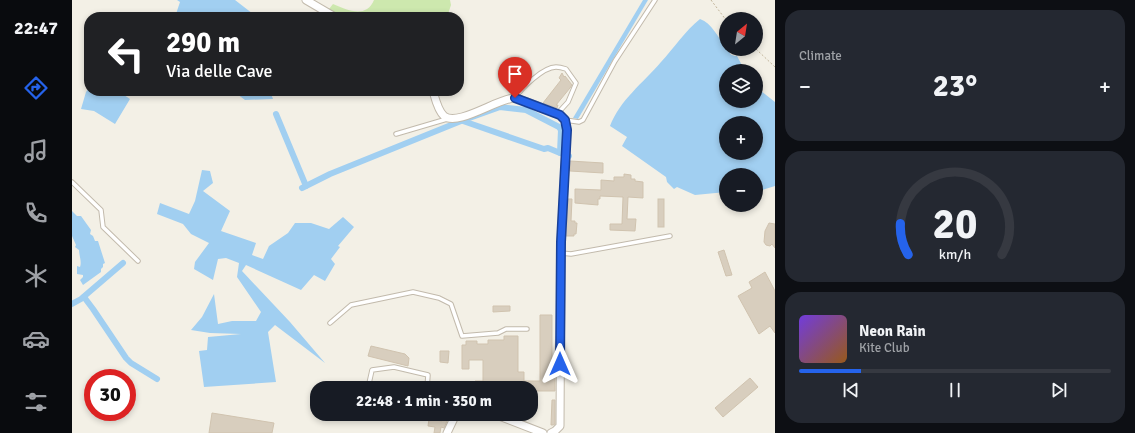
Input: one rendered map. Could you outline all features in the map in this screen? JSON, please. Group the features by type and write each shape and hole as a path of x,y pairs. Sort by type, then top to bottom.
{"street":[{"path":"306,0 326,12"},
{"path":"434,96 444,116 448,118 457,119 482,110 503,100 515,98 557,114 565,120 567,130 560,253 560,426 551,433"},
{"path":"447,433 453,421"},
{"path":"512,421 543,433"}],"lane":[{"path":"565,120 579,122 583,120 615,62 654,0"},
{"path":"515,98 520,91 544,70 556,67 566,69 576,83 568,102 557,114"},
{"path":"396,134 448,118"},
{"path":"72,182 102,210 103,227 138,261"},
{"path":"560,253 572,254 670,236"},
{"path":"330,323 351,305 413,292 439,298 451,304 462,336 498,333 506,329 527,329"},
{"path":"370,381 372,370 394,367 428,375 428,381"}],"path":[{"path":"711,0 720,12"},
{"path":"763,56 775,67"}],"green space":[{"path":"374,0 450,0 451,5 449,12 334,12 329,9 333,4 344,9 356,11 361,11 371,6"}],"water":[{"path":"177,0 235,0 251,12 177,12 180,2"},
{"path":"643,0 648,0 578,119 573,118"},
{"path":"700,19 704,21 719,38 719,56 737,56 741,64 719,64 719,108 763,108 763,93 775,102 775,186 763,190 763,168 719,168 719,193 695,195 677,187 674,189 667,182 666,177 622,146 627,137 610,126 614,117 632,92 666,57 684,34"},
{"path":"85,96 126,96 130,99 115,124 94,111 81,109"},
{"path":"240,96 272,96 273,99 245,100"},
{"path":"202,170 210,171 213,183 203,191 230,211 221,231 256,243 252,255 263,259 269,246 288,233 295,223 311,223 329,229 343,217 354,227 338,246 340,247 331,259 335,264 325,281 314,275 301,290 246,265 242,271 290,322 325,363 275,325 268,332 276,382 204,387 199,351 207,350 208,337 241,334 210,333 191,330 202,317 214,294 218,324 232,321 256,321 261,312 237,277 239,263 226,258 218,259 213,280 194,269 195,262 209,243 191,234 183,224 157,214 160,203 189,214 195,201"},
{"path":"72,211 77,216 81,216 91,230 90,234 93,236 95,241 98,241 105,263 103,264 101,272 83,285 80,280 83,275 77,274 77,266 80,267 81,261 79,250 75,247 76,245 72,236"}],"building":[{"path":"562,73 572,85 556,105 558,105 557,108 543,103 561,80 559,78"},
{"path":"570,161 603,163 603,173 570,171"},
{"path":"624,174 631,175 631,179 635,179 635,181 643,182 643,198 628,197 627,219 636,219 635,231 610,230 610,224 622,224 623,197 600,196 600,199 598,199 598,205 575,203 575,189 601,190 601,180 614,181 614,177 624,177"},
{"path":"568,199 572,199 571,221 575,221 575,223 577,223 576,234 574,234 574,236 566,236"},
{"path":"658,199 664,199 664,227 658,227"},
{"path":"769,223 775,224 775,248 772,244 770,246 766,245 764,242 765,231"},
{"path":"724,250 732,275 726,276 718,252"},
{"path":"765,272 775,291 775,333 770,326 759,334 738,296 752,288 749,282"},
{"path":"493,306 510,306 510,311 493,312"},
{"path":"540,315 552,315 552,374 555,374 555,391 538,391 538,381 540,381"},
{"path":"504,336 518,336 518,372 524,372 524,381 483,381 483,360 469,360 469,369 462,369 462,345 466,345 466,341 477,341 477,344 488,344 488,340 504,340"},
{"path":"371,346 405,354 409,358 408,366 368,356"},
{"path":"440,351 449,351 448,363 440,362"},
{"path":"750,378 758,387 723,417 715,408"},
{"path":"552,400 555,400 555,424 551,425"},
{"path":"212,413 274,423 272,433 209,433"},
{"path":"429,421 447,421 444,428 441,427 440,433 434,433 435,427 428,426"}],"waterway":[{"path":"302,188 330,174 461,121 500,107 526,110 559,127 561,130 560,153 569,156"},
{"path":"276,114 306,186"},
{"path":"463,121 544,149 548,148 560,153"},
{"path":"72,304 81,299 123,263"},
{"path":"84,297 126,358 131,363 157,379"}],"route":[{"path":"515,98 560,115 565,120 567,130 561,242 560,364"}]}
